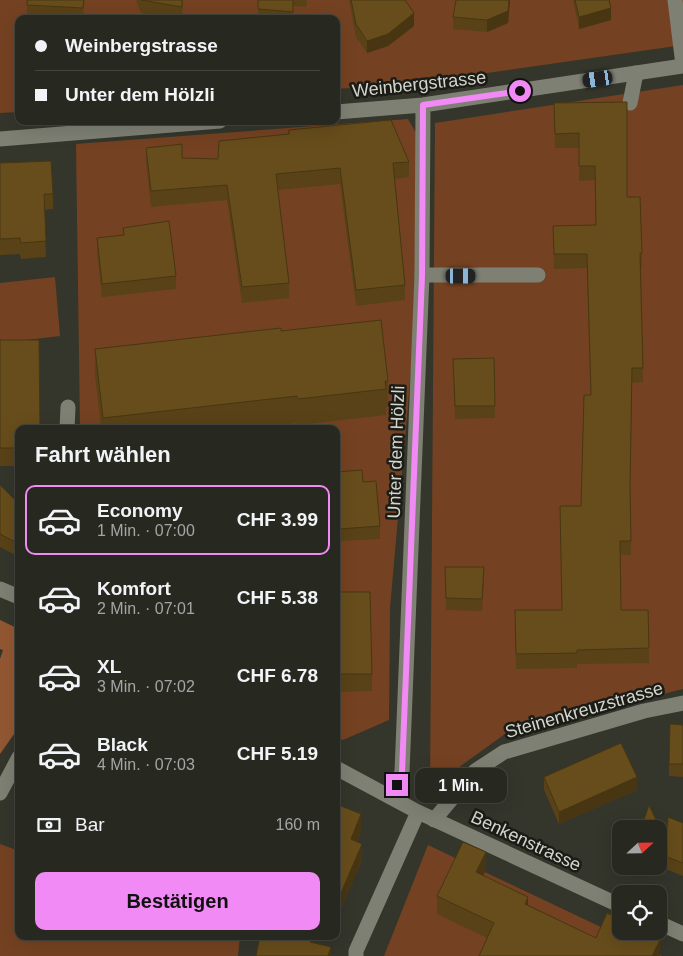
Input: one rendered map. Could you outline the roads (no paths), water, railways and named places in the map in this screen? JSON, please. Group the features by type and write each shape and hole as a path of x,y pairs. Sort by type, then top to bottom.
{"street":[{"path":"675,0 683,66"},
{"name":"Weinbergstrasse","path":"340,112 423,105 683,66"},
{"path":"630,103 636,73"},
{"name":"Unter dem Hölzli","path":"391,797 402,772 422,276 423,105"},
{"path":"0,139 171,125"},
{"path":"422,276 538,275"},
{"path":"67,425 68,407"},
{"path":"0,589 15,596"},
{"name":"Steinenkreuzstrasse","path":"434,820 475,771 504,752 644,711 683,703"},
{"path":"0,793 15,765"},
{"name":"Benkenstrasse","path":"340,770 434,820 612,902"},
{"path":"356,956 356,951 418,812"},
{"path":"667,927 683,934"}]}
